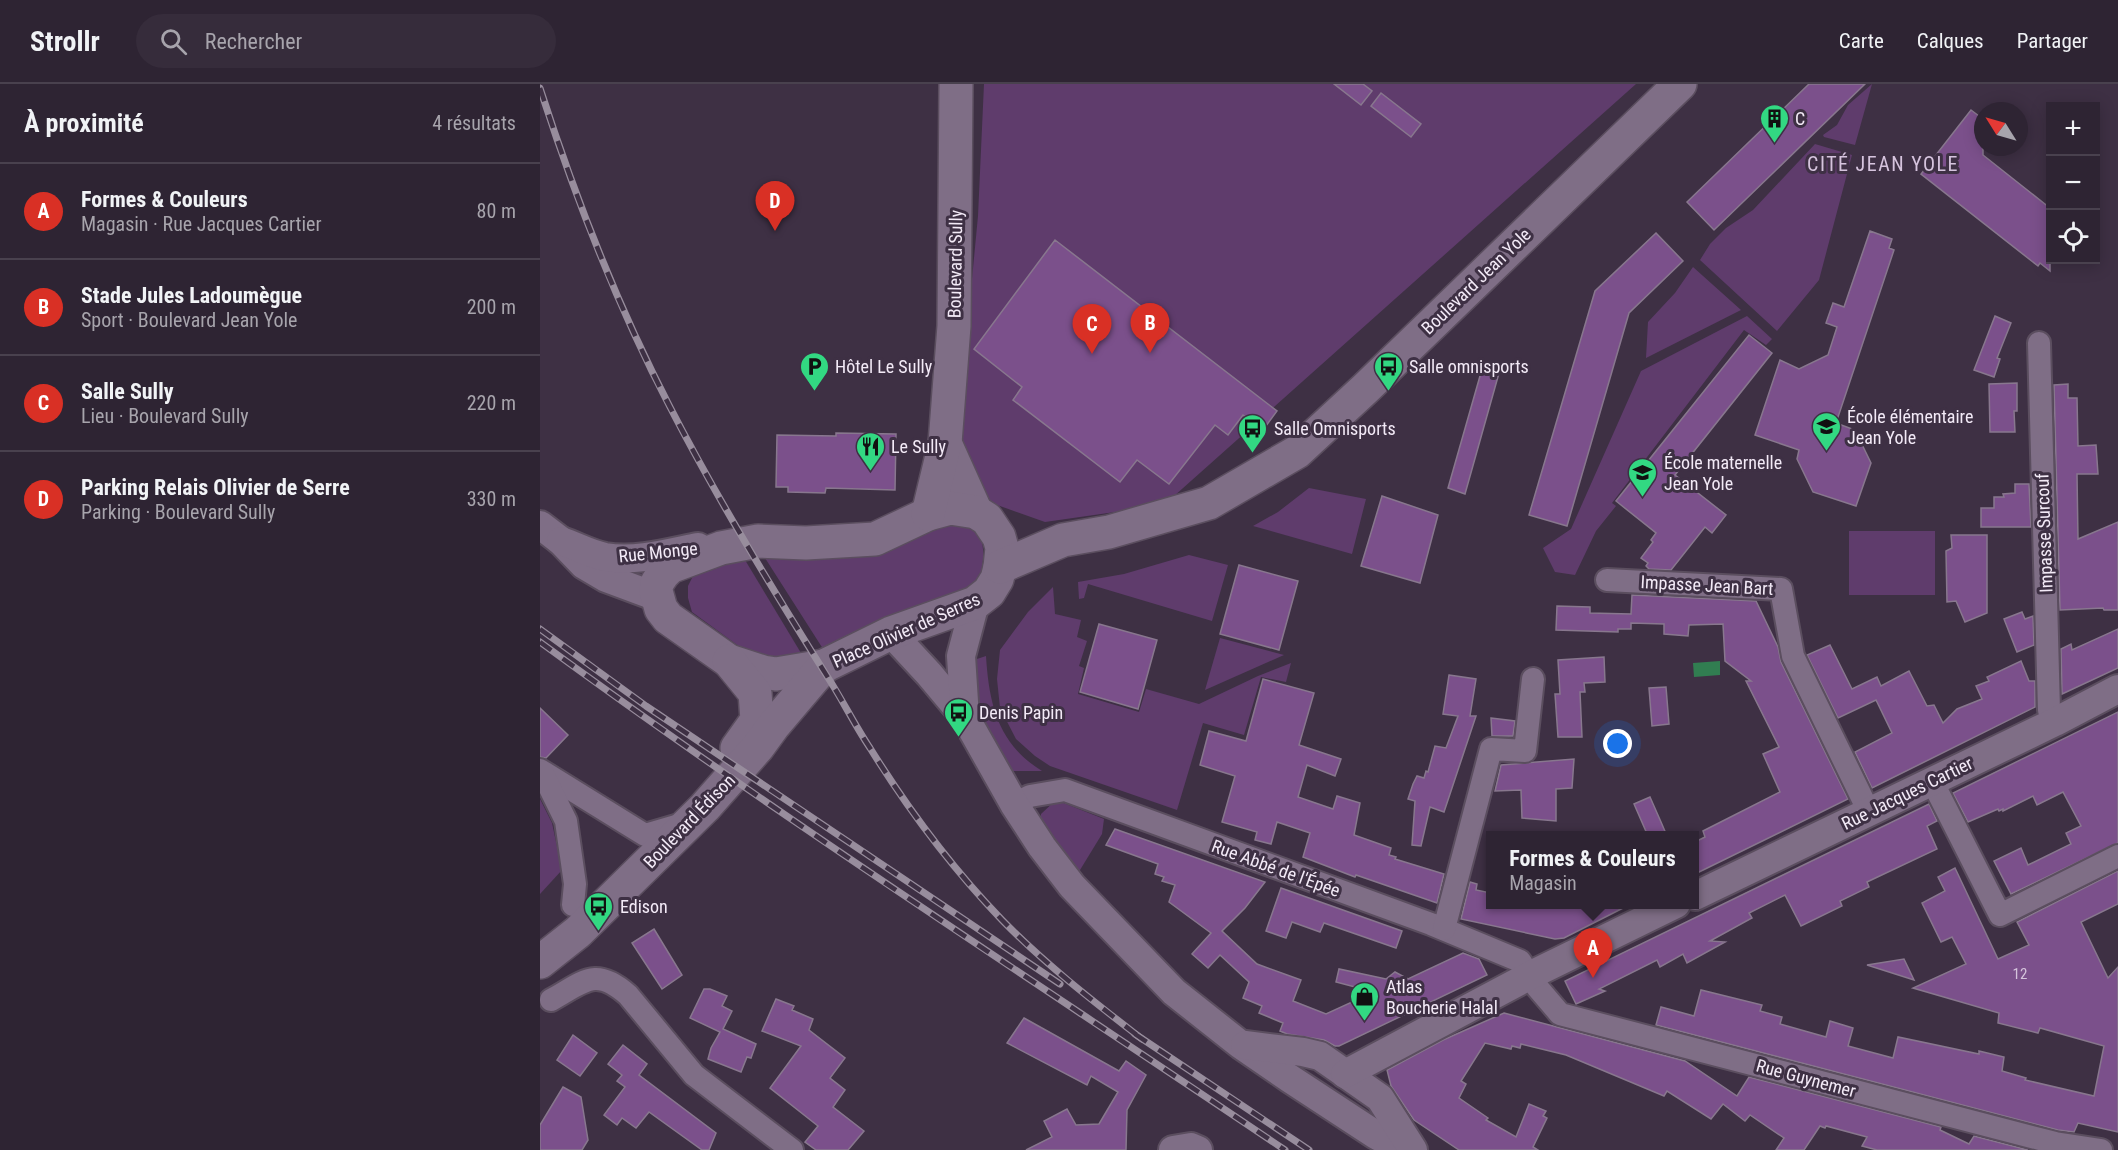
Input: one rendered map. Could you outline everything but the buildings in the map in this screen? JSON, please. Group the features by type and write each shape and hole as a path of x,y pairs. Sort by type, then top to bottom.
{"main road":[{"name":"Boulevard Sully","path":"928,514 945,443 954,326 956,84"},
{"name":"Boulevard Jean Yole","path":"1000,567 1063,540 1109,532 1201,505 1297,452 1680,84"},
{"name":"Boulevard Sully","path":"945,443 985,520"},
{"path":"657,597 657,583 670,567 721,548 758,541 806,543 875,539 928,514 950,508 985,520"},
{"name":"Boulevard Jean Yole","path":"985,520 1063,540"},
{"name":"Place Olivier de Serres","path":"657,597 661,609 668,618 729,661 776,674 824,666 891,633 975,603 989,592 997,579 1002,548 985,520"},
{"name":"Boulevard Édison","path":"540,940 573,905 741,744 757,720 755,693 729,661"},
{"name":"Boulevard Édison","path":"540,962 578,932 691,821 758,747 824,666"}],"street":[{"name":"Impasse Surcouf","path":"2039,343 2049,710 2055,722"},
{"name":"Rue Monge","path":"550,533 593,554 622,558 699,547 721,548"},
{"name":"Rue Monge","path":"550,533 584,565 606,578 657,597"},
{"name":"Impasse Jean Bart","path":"1607,580 1781,589 1793,656 1869,812"},
{"path":"964,717 961,656 975,603"},
{"path":"891,633 964,717 1014,804 1042,847 1072,886 1174,992 1241,1045 1376,1135 1403,1150"},
{"path":"1444,929 1491,749 1525,750 1533,680"},
{"name":"Rue Jacques Cartier","path":"1699,894 2055,722 2118,689"},
{"path":"541,771 645,835 691,821"},
{"path":"541,771 566,821 575,884 573,905"},
{"path":"1932,781 2000,915 2118,856"},
{"name":"Rue Abbé de l'Épée","path":"1014,804 1030,796 1065,790 1444,929 1520,961 1529,976"},
{"path":"1346,1074 1529,976 1666,909"},
{"name":"Rue Guynemer","path":"1529,976 1560,1014 2055,1143 2101,1150"},
{"path":"551,1000 588,979 604,979 616,984 628,995 694,1075 792,1150"},
{"path":"1241,1045 1320,1056 1380,1098 1413,1150"},
{"path":"1173,1150 1191,1147 1198,1150"}],"shaded area":[{"path":"984,84 1636,84 1164,505 1045,522 952,489 978,216"},
{"path":"1872,84 1855,145 1824,137 1823,135 1837,125 1848,105"},
{"path":"1815,144 1852,155 1819,280 1777,331 1700,260 1710,244 1726,228 1753,210"},
{"path":"1693,267 1741,310 1646,358 1648,322 1675,293"},
{"path":"1747,316 1772,339 1766,345 1744,330 1612,503 1616,506 1596,531 1575,575 1555,572 1543,548 1571,529 1641,371"},
{"path":"1309,488 1366,499 1352,554 1253,526 1278,512"},
{"path":"939,521 969,526 980,537 983,552 978,584 825,652 758,547"},
{"path":"1849,531 1935,531 1935,595 1849,595"},
{"path":"742,555 804,658 755,658 692,612 688,598 688,586 696,570"},
{"path":"1189,555 1228,565 1212,621 1088,584 1084,598 1079,599 1078,582 1124,574"},
{"path":"1053,587 1055,614 1081,620 1077,637 1087,641 1079,666 1084,668 1078,694 1139,712 1146,689 1199,704 1291,663 1286,682 1261,677 1244,735 1203,723 1177,810 1050,766 1016,739 1000,708 997,679 1000,650 1028,612"},
{"path":"1220,638 1284,655 1205,690"},
{"path":"986,656 993,706 999,721 1015,748 1042,771 1013,771 1003,763 990,742 972,688 971,661"},
{"path":"1720,661 1720,675 1694,677 1693,663"},
{"path":"540,799 552,823 562,870 540,894"},
{"path":"1056,800 1104,819 1102,834 1080,870 1074,871 1041,822 1041,814"}],"railway":[{"path":"540,88 598,250 651,368 728,512 865,740 915,816 948,859 1002,920 1052,967 1142,1039"},
{"path":"540,629 646,706 1060,984"},
{"path":"540,642 816,836 1285,1150"},
{"path":"1135,1034 1309,1150"}],"place":[{"name":"C","path":"1774,144"},
{"name":"Parking Relais Olivier de Serre","path":"775,231"},
{"name":"Stade Jules Ladoumègue","path":"1150,353"},
{"name":"Salle Sully","path":"1092,354"},
{"name":"Hôtel Le Sully","path":"814,392"},
{"name":"Salle omnisports","path":"1388,392"},
{"name":"École élémentaire Jean Yole","path":"1826,452"},
{"name":"Salle Omnisports","path":"1253,454"},
{"name":"Le Sully","path":"870,472"},
{"name":"École maternelle Jean Yole","path":"1643,498"},
{"name":"Denis Papin","path":"958,738"},
{"name":"Edison","path":"599,932"},
{"name":"Formes & Couleurs","path":"1593,978"},
{"name":"Atlas Boucherie Halal","path":"1365,1022"}],"district":[{"name":"CITÉ JEAN YOLE","path":"1883,164"}]}
